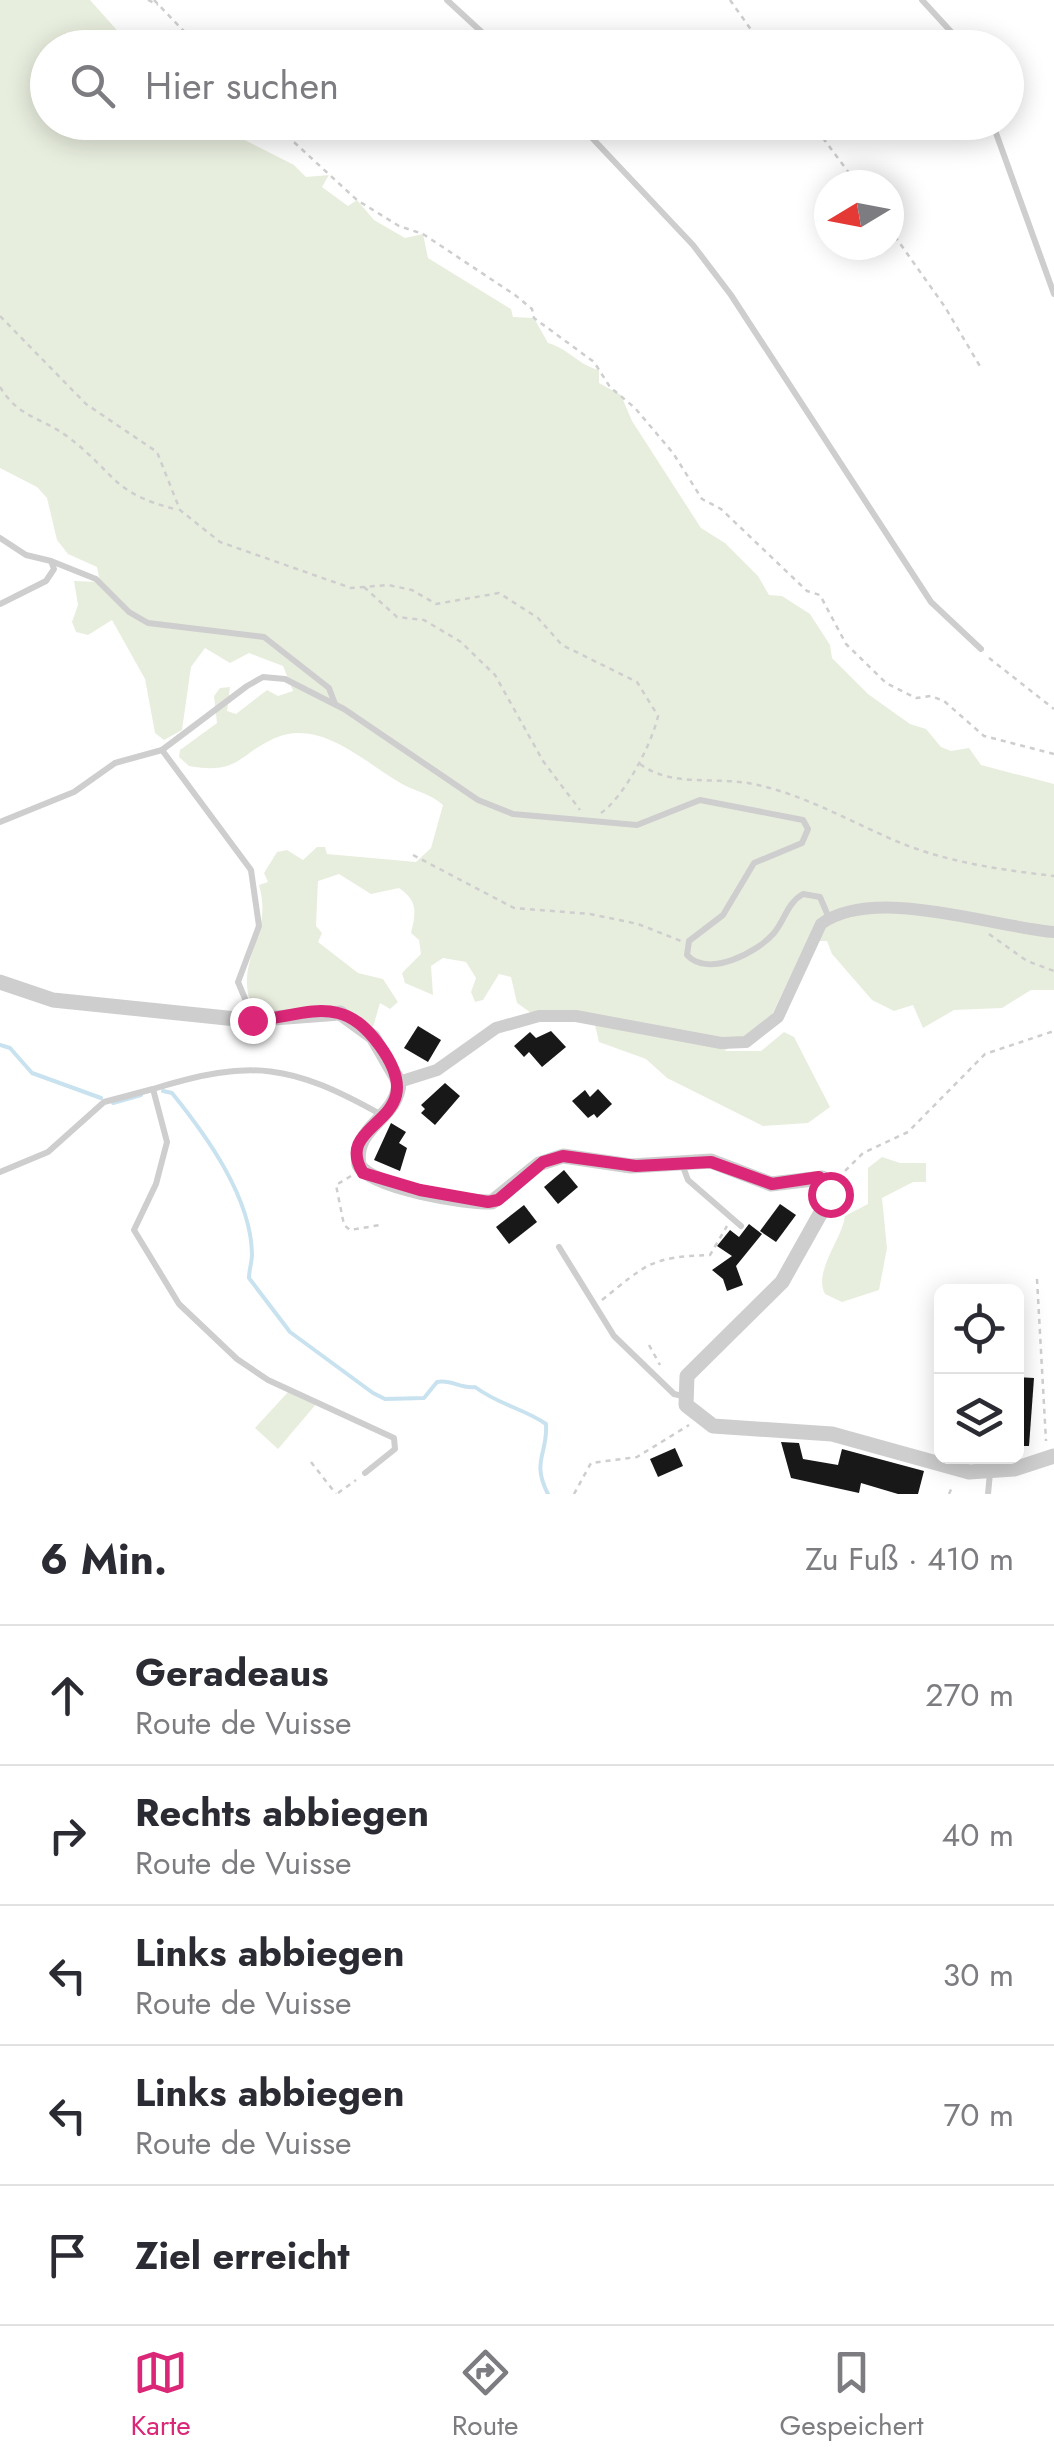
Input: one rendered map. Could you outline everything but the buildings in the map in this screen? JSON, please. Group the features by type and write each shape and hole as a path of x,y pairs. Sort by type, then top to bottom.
{"street":[{"path":"399,1082 437,1070 496,1028 540,1016 576,1016 721,1043 746,1042 778,1017 812,940 829,918 880,910 968,918 1054,932"},
{"path":"0,982 53,1000 254,1020 318,1012 344,1015 373,1037 399,1082 396,1100 361,1138 357,1155 361,1170 384,1182 488,1202 553,1158 582,1156 636,1166 715,1162 772,1184 819,1177 828,1186 825,1208 782,1282 692,1368 684,1396 699,1419 714,1426 832,1434 946,1467 990,1472 1052,1457"}],"lane":[{"path":"447,0 479,30"},
{"path":"922,0 950,30"},
{"path":"595,140 694,245 731,295 931,602 981,649"},
{"path":"998,140 1054,294"},
{"path":"0,538 26,555 96,579 130,612 148,622 264,637 329,688 335,704"},
{"path":"0,604 46,581 54,569 51,561"},
{"path":"0,822 74,792 115,763 162,750 260,678 285,678 335,704 491,807 524,817 637,825 700,800 798,817 806,824 808,834 802,842 748,868 722,915 686,944 687,955 695,962 716,964 771,936 792,901 803,894 820,897 829,918"},
{"path":"162,750 251,870 259,926 238,982 254,1020"},
{"path":"0,1172 48,1152 104,1102 188,1078 275,1069 298,1074 383,1116"},
{"path":"154,1090 166,1142 156,1184 134,1230 136,1238 172,1288 178,1304 238,1358 268,1380 394,1438 395,1449 365,1473"},
{"path":"682,1162 688,1180 741,1226"},
{"path":"559,1247 614,1336 674,1394 684,1396"},
{"path":"988,1494 990,1472"}],"path":[{"path":"151,0 184,30"},
{"path":"730,0 751,30"},
{"path":"292,140 357,200 399,226 423,234 515,294 532,309 534,318 594,362 610,387 636,408 672,453 702,500 720,509 806,591 820,595 846,644 868,669 902,692 944,700 984,736 1054,754"},
{"path":"824,140 847,170"},
{"path":"904,249 945,307 980,368"},
{"path":"0,316 86,404 157,452 180,510"},
{"path":"0,387 15,411 71,439 129,495 180,510 234,549 351,588 388,585 412,590 436,604 499,593 538,618 562,646 637,682 658,716 640,763 618,790 612,805 589,824 543,761 494,674 461,642 424,620 397,617 364,587"},
{"path":"981,649 1054,709"},
{"path":"640,763 678,779 757,784 808,800 928,852 1016,873 1054,876"},
{"path":"413,855 514,908 590,914 638,924 686,944"},
{"path":"968,918 1027,960 1054,971"},
{"path":"828,1186 863,1152 908,1132 985,1054 1054,1031"},
{"path":"361,1170 336,1185 344,1225 350,1230 380,1225"},
{"path":"596,1304 642,1265 660,1258 710,1255 733,1219"},
{"path":"1037,1279 1052,1457"},
{"path":"574,1494 590,1463 638,1457 699,1419"},
{"path":"311,1462 337,1494 365,1473"}],"green space":[{"path":"0,0 90,0 117,30 30,30 30,140 245,140 294,165 306,177 329,175 322,187 348,206 357,200 374,220 405,238 423,234 428,258 511,309 513,317 534,318 548,343 599,370 599,383 621,395 632,421 701,528 725,543 758,576 769,595 782,596 810,614 830,645 832,658 868,694 910,724 926,729 941,747 951,751 969,748 981,765 1054,784 1054,990 1031,990 1002,1008 954,1010 923,1028 913,1005 894,1011 872,1000 832,954 827,941 807,941 772,1015 757,1031 724,1051 761,1051 784,1032 794,1037 830,1107 808,1123 763,1126 667,1078 646,1059 599,1042 594,1021 534,1015 517,1003 511,977 499,974 483,1000 475,1002 471,992 476,978 466,962 443,958 431,966 433,995 405,983 402,973 421,954 419,940 411,933 414,913 410,898 399,888 371,894 339,874 318,881 316,926 322,933 318,942 358,973 383,979 398,1002 390,1009 380,1003 373,1027 337,1007 256,1016 247,980 261,921 259,885 268,882 264,873 277,852 287,850 303,860 317,847 325,847 327,854 416,862 431,848 443,805 342,746 309,734 275,738 228,766 189,766 179,757 180,750 217,723 214,696 220,688 230,687 227,711 236,714 267,690 278,696 293,691 283,666 249,653 230,663 205,648 191,667 182,730 164,740 155,733 145,679 112,620 88,635 76,632 72,622 78,605 74,581 100,582 97,567 68,554 57,540 47,498 37,487 0,468"},
{"path":"882,1157 900,1163 926,1163 926,1182 913,1182 882,1198 887,1248 879,1290 842,1302 825,1294 825,1266 845,1216 868,1204 868,1168"},
{"path":"289,1391 317,1403 278,1449 255,1428"}],"waterway":[{"path":"0,1045 10,1048 32,1073 101,1098"},
{"path":"163,1091 172,1093 224,1168 250,1232 249,1278 290,1332 385,1399 424,1398 437,1382 447,1382 475,1387 546,1424 540,1465 548,1494"},
{"path":"113,1103 141,1095"}],"route":[{"path":"252,1020 335,1012 356,1020 373,1037 396,1071 399,1091 390,1108 364,1133 357,1155 363,1173 384,1182 488,1202 498,1200 543,1162 576,1156 636,1166 711,1162 772,1184 819,1177 826,1182 830,1194"}]}
